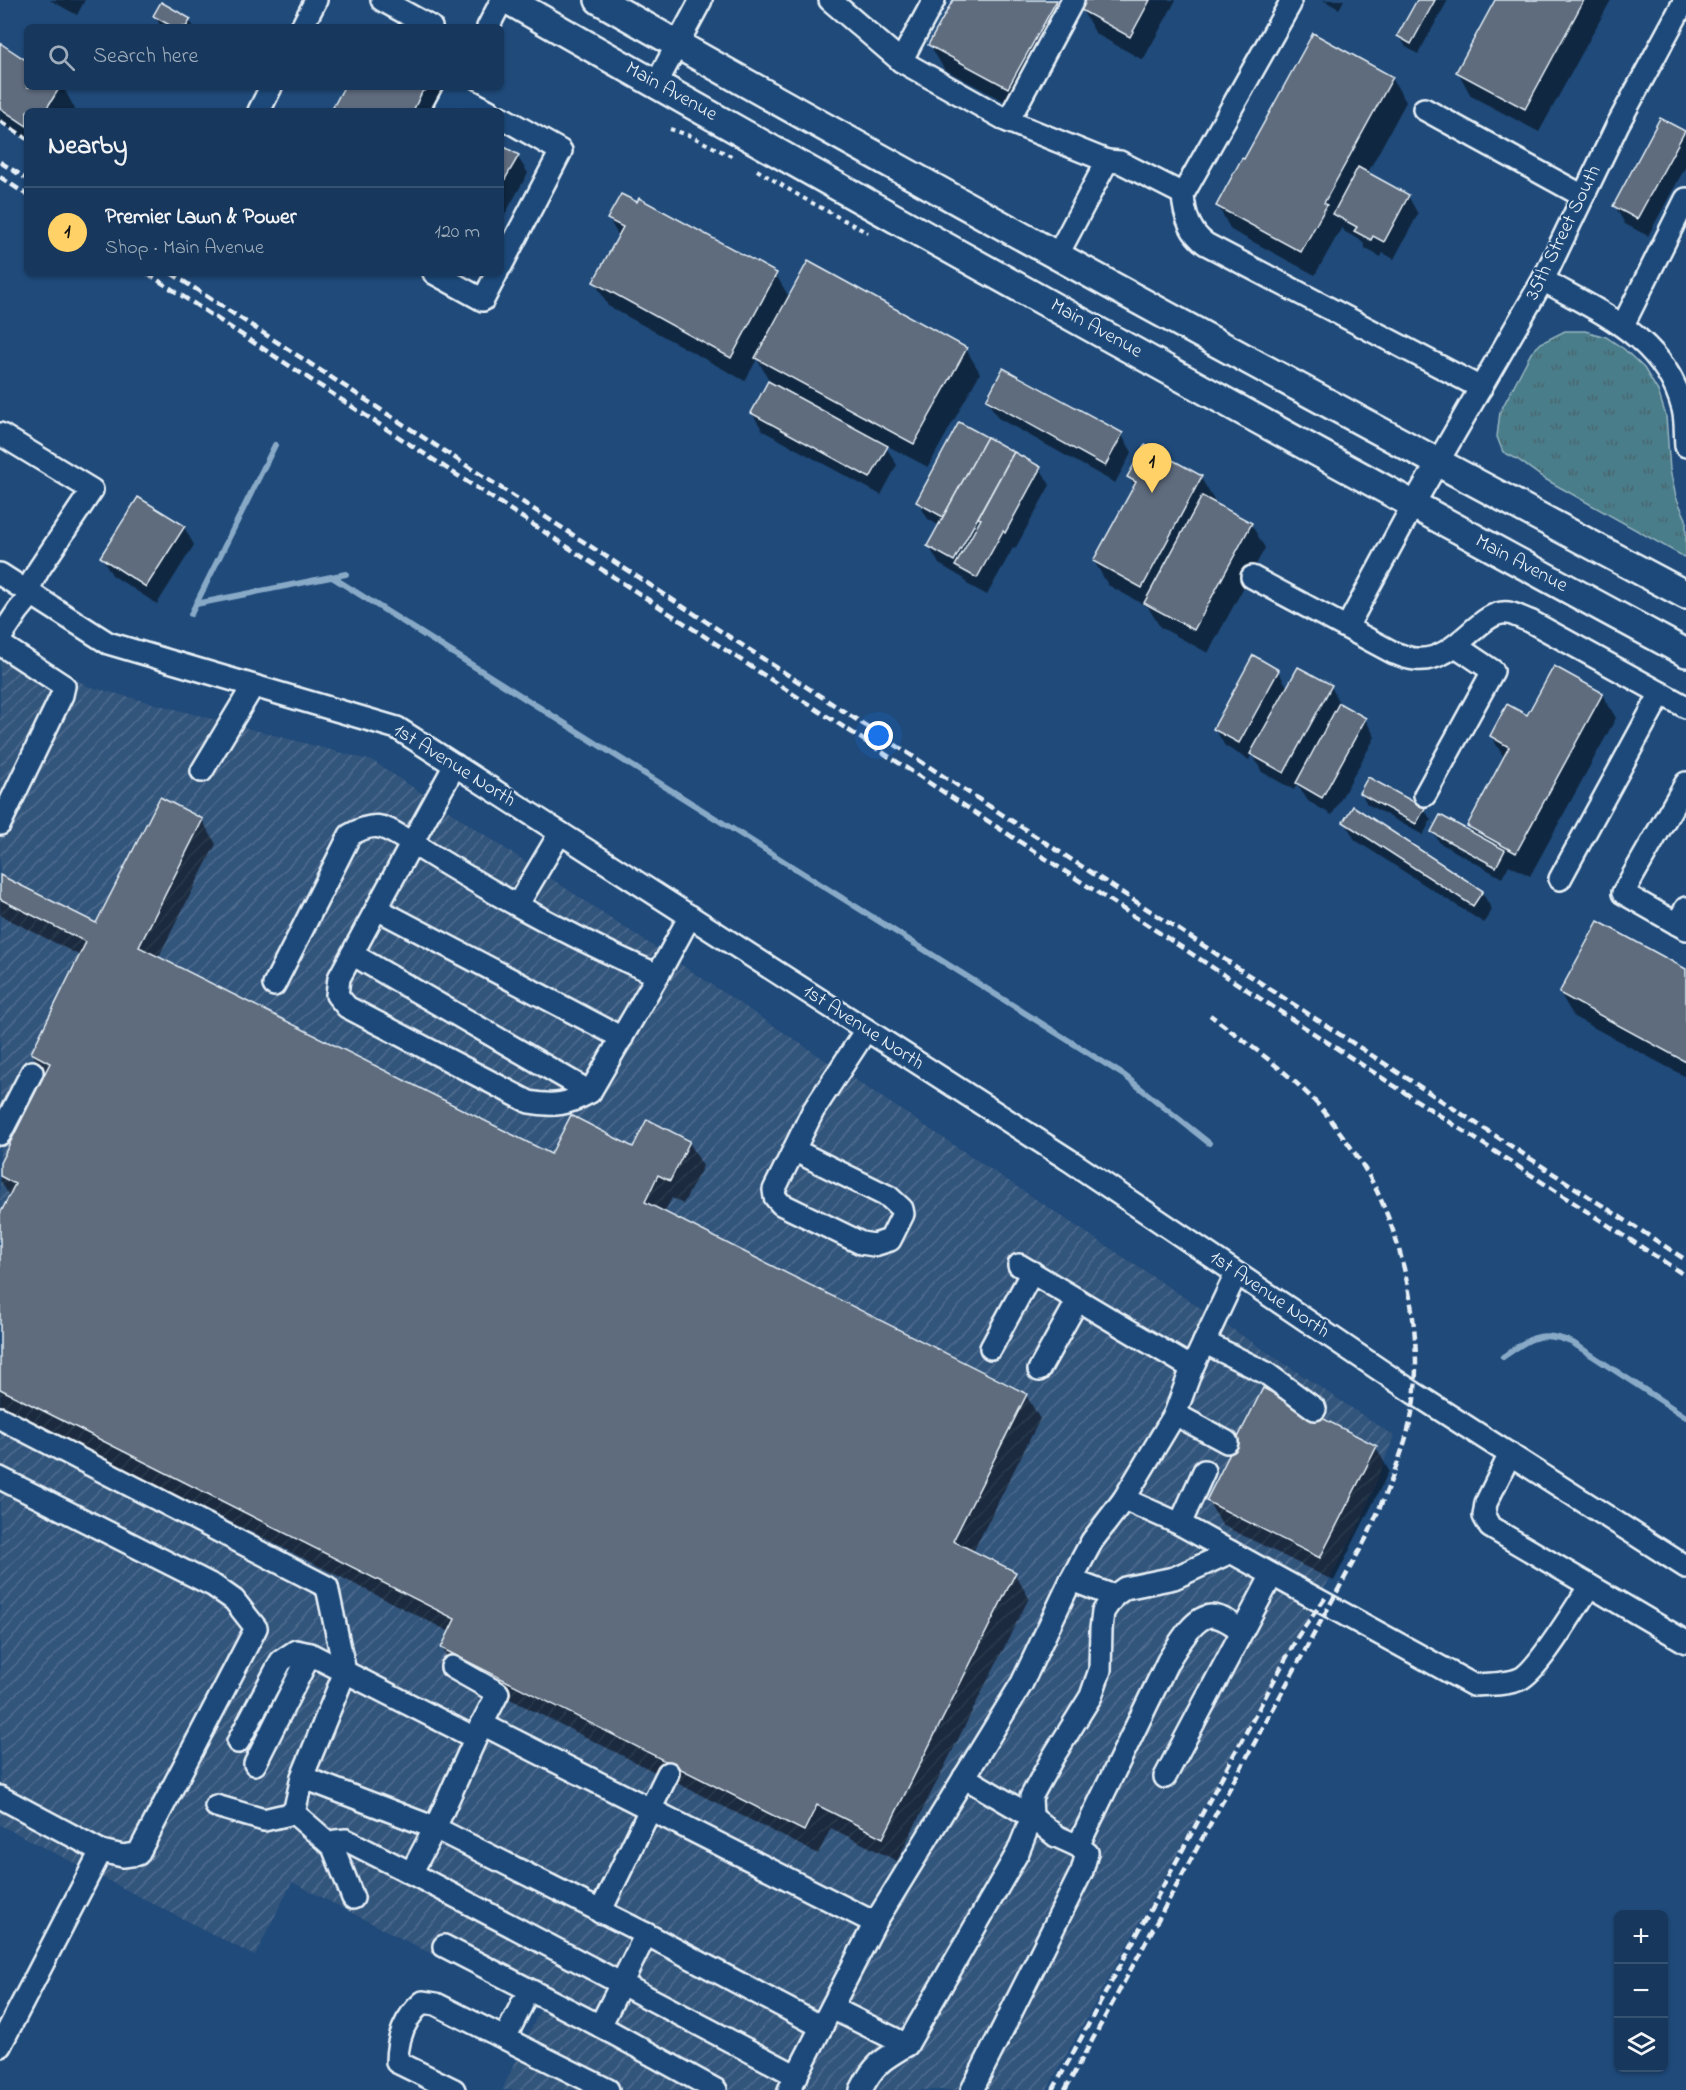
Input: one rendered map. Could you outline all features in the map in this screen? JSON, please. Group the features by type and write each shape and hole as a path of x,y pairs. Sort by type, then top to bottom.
{"main road":[{"name":"Main Avenue","path":"508,0 1413,505 1686,652"},
{"path":"599,0 1057,256 1686,595"}],"street":[{"path":"304,24 316,0"},
{"path":"382,0 426,24"},
{"path":"490,24 502,0"},
{"path":"656,84 701,0"},
{"path":"830,0 901,61 1008,121 1107,161 1128,165 1183,194"},
{"path":"901,61 934,0"},
{"path":"1008,121 1073,0"},
{"name":"35th Street South","path":"1347,627 1413,505 1543,280 1618,124 1685,0"},
{"path":"1290,4 1183,194 1184,212 1197,237 1206,244 1482,388"},
{"path":"260,108 270,90"},
{"path":"446,108 455,90"},
{"path":"458,90 484,108"},
{"path":"1424,110 1583,196"},
{"path":"504,119 561,150 504,260"},
{"path":"1057,256 1107,161"},
{"path":"1623,326 1686,199"},
{"path":"439,276 483,300 495,276"},
{"path":"1543,280 1623,326 1642,340 1658,357 1674,384 1685,410 1686,446"},
{"path":"0,434 92,490 39,569 29,593 0,638"},
{"name":"1st Avenue North","path":"0,574 108,643 397,728 1069,1161 1236,1274 1686,1567"},
{"path":"1252,577 1394,653 1416,659 1436,657 1456,646 1486,618 1507,612 1530,621 1686,707"},
{"path":"0,644 64,686 62,695 0,824"},
{"path":"1425,795 1493,671 1456,646"},
{"path":"202,771 253,686"},
{"path":"1560,879 1660,693"},
{"path":"455,765 339,978 337,995 347,1007 530,1102 548,1105 571,1102 591,1092 690,916"},
{"path":"1683,920 1623,893 1686,783"},
{"path":"274,985 350,835 362,828 378,825 461,874 619,958 658,975"},
{"path":"518,904 560,833"},
{"path":"376,909 622,1038"},
{"path":"352,954 591,1092"},
{"path":"794,1150 890,1197 897,1203 903,1214 890,1240 874,1245 861,1243 781,1204 775,1197 774,1190 813,1111 866,1030"},
{"path":"0,1134 32,1072"},
{"path":"991,1348 1025,1269 1192,1368"},
{"path":"333,1847 336,1841 346,1840 411,1873 621,1982 793,2083 875,1923 1022,1683 1092,1541 1124,1498 1174,1414 1192,1368 1236,1274"},
{"path":"1039,1370 1078,1300"},
{"path":"1204,1342 1266,1372 1315,1409"},
{"path":"1174,1414 1227,1442"},
{"path":"0,1418 327,1587 345,1672 302,1777 294,1813"},
{"path":"1510,1454 1486,1503 1484,1516 1490,1527 1686,1642"},
{"path":"1180,1524 1204,1471"},
{"path":"0,1478 214,1586 234,1600 256,1628 138,1854 123,1856 101,1851 0,1797"},
{"path":"1124,1498 1180,1524 1473,1685 1496,1684 1519,1679 1534,1668 1590,1586"},
{"path":"861,2090 869,2073 881,2060 907,2045 1018,1852 1032,1817 1031,1797 1053,1757 1092,1696 1102,1653 1103,1612 1114,1596 1125,1588 1141,1583 1174,1578 1231,1552"},
{"path":"1165,1777 1272,1575"},
{"path":"1071,1580 1114,1596"},
{"path":"1078,1846 1168,1661 1187,1633 1199,1622 1211,1616 1242,1630"},
{"path":"238,1742 281,1661 296,1651 310,1654 650,1810 875,1923"},
{"path":"255,1764 310,1654"},
{"path":"411,1873 435,1828 478,1731 498,1693 452,1667"},
{"path":"600,1912 668,1773"},
{"path":"302,1777 435,1828 600,1912 827,2018 907,2045"},
{"path":"964,1777 1032,1817 1056,1836 1088,1852 1082,1871 972,2090"},
{"path":"216,1806 264,1820 294,1813"},
{"path":"294,1813 333,1847 353,1898"},
{"path":"0,2046 101,1851"},
{"path":"600,2026 646,1934"},
{"path":"444,1946 600,2026 716,2090"},
{"path":"454,2090 397,2062 397,2049 405,2024 423,2002 436,2004 608,2090"},
{"path":"505,2038 522,2004"}],"shaded area":[{"path":"0,629 87,686 373,761 1394,1436 1361,1522 1047,2090 502,2090 540,2010 292,1882 255,1956 0,1825"}],"green space":[{"path":"1565,331 1585,331 1606,337 1624,349 1644,368 1658,391 1666,416 1670,470 1676,497 1686,519 1686,558 1545,479 1503,452 1497,437 1500,412 1531,353 1541,343"}],"building":[{"path":"953,0 1057,0 1008,88 928,45"},
{"path":"1086,0 1150,0 1130,37 1081,10"},
{"path":"1417,0 1435,0 1411,44 1397,36"},
{"path":"1495,0 1584,0 1525,109 1456,72"},
{"path":"161,2 191,19 188,24 168,24 153,16"},
{"path":"1313,33 1393,77 1324,203 1327,205 1301,252 1216,206"},
{"path":"0,43 24,59 24,90 58,90 47,108 24,108 24,124 0,108"},
{"path":"342,90 423,90 414,108 333,108"},
{"path":"1660,118 1685,131 1637,219 1613,206"},
{"path":"504,147 519,155 504,181"},
{"path":"1358,167 1409,195 1384,242 1373,236 1371,240 1354,231 1357,227 1333,214"},
{"path":"621,194 637,202 639,198 777,273 731,358 593,282 623,227 607,219"},
{"path":"808,261 967,348 914,444 755,358"},
{"path":"1003,368 1123,433 1105,466 986,400"},
{"path":"768,381 888,446 870,478 751,413"},
{"path":"959,422 987,437 943,517 916,502"},
{"path":"987,437 1014,452 954,561 927,546"},
{"path":"1145,445 1202,476 1142,588 1093,561 1136,482 1127,477"},
{"path":"1014,452 1041,467 977,578 955,566"},
{"path":"1202,496 1252,523 1194,630 1144,603"},
{"path":"138,497 185,526 146,587 100,557"},
{"path":"1253,655 1279,670 1239,743 1213,729"},
{"path":"1554,666 1603,693 1516,853 1467,826 1509,747 1490,736 1507,704 1527,715"},
{"path":"1298,667 1332,685 1284,773 1250,754"},
{"path":"1339,703 1366,718 1322,798 1296,783"},
{"path":"1368,777 1425,808 1416,824 1359,793"},
{"path":"160,797 203,819 139,947 551,1154 571,1115 633,1147 647,1119 690,1141 670,1181 658,1175 645,1202 1027,1394 953,1541 1016,1572 883,1838 817,1805 804,1831 441,1648 455,1619 0,1389 0,1214 15,1184 0,1176 0,1163 50,1063 31,1053 86,942 0,899 0,875 96,923"},
{"path":"1353,806 1483,891 1473,906 1343,822"},
{"path":"1440,815 1505,850 1496,867 1431,832"},
{"path":"1598,921 1686,969 1686,1062 1559,993"},
{"path":"1263,1388 1377,1446 1320,1558 1206,1501"}],"waterway":[{"path":"191,614 275,445"},
{"path":"196,604 346,574"},
{"path":"332,577 1125,1076 1209,1143"},
{"path":"1503,1357 1536,1338 1544,1336 1562,1339 1573,1343 1686,1417"}],"railway":[{"path":"0,121 24,137"},
{"path":"0,162 24,177"},
{"path":"0,177 24,193"},
{"path":"152,276 1686,1276"},
{"path":"176,276 1686,1260"},
{"path":"1065,2090 1368,1535 1399,1460 1413,1407 1416,1349 1408,1289 1394,1232 1372,1181 1339,1131 1309,1095 1268,1059 1210,1015"},
{"path":"1053,2090 1298,1636 1326,1597"}],"place":[{"name":"Premier Lawn & Power","path":"1152,493"}]}
